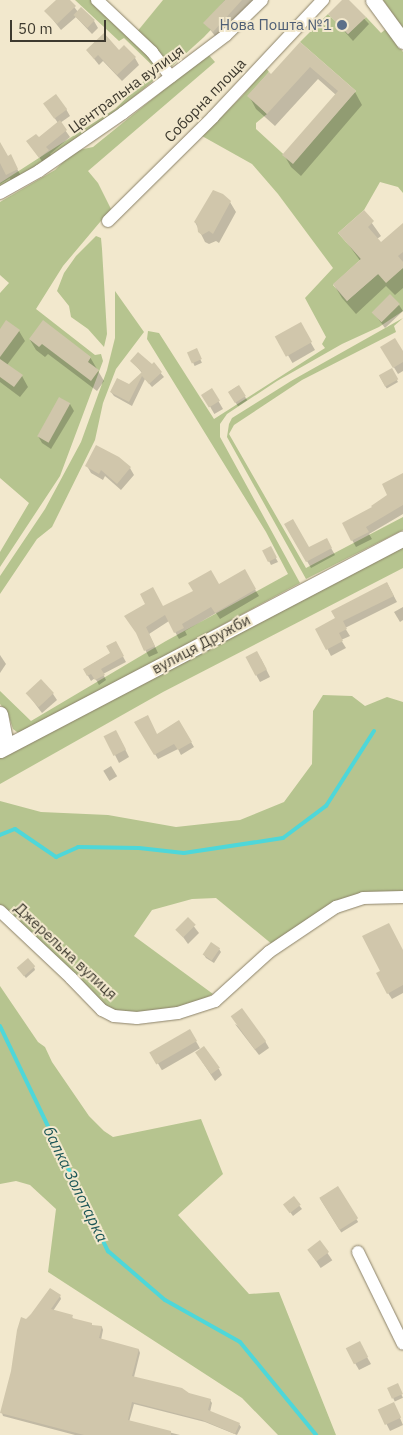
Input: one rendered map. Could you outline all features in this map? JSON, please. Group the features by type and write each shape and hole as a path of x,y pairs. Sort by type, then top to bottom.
{"street":[{"path":"98,0 152,52 171,77"},
{"name":"Центральна вулиця","path":"0,193 39,171 123,114 226,35 262,0"},
{"name":"Соборна площа","path":"108,221 213,117 323,0"},
{"path":"373,0 403,41"},
{"name":"вулиця Дружби","path":"3,748 403,538"},
{"path":"0,714 3,748"},
{"name":"Джерельна вулиця","path":"0,911 102,1010 114,1016 137,1018 178,1013 215,1001 269,952 336,907 362,898 403,897"},
{"path":"358,1252 403,1344"}],"green space":[{"path":"75,0 91,0 148,52 159,67 159,72 153,81 106,120 42,165 0,188 0,183 115,109 156,69 124,38 119,41"},
{"path":"163,0 239,0 204,37 172,66 167,67 136,33"},
{"path":"383,0 403,0 403,28 397,20"},
{"path":"328,14 348,34 366,17 381,33 386,29 403,52 403,193 398,187 380,182 364,210 338,233 361,259 333,285 347,301 378,274 403,268 403,311 379,327 342,344 277,381 227,414 220,424 220,437 300,583 22,733 17,732 13,729 8,714 0,704 0,691 31,721 166,641 288,574 266,532 147,339 148,331 159,333 214,419 325,348 322,344 326,337 305,298 333,268 278,194 252,164 202,136 243,95 266,68 269,72 248,96 267,114 256,123 256,129 293,163 356,91 300,42"},
{"path":"208,54 215,62 88,171 98,183 111,209 63,266 36,309 95,355 101,354 103,361 60,476 0,567 0,552 29,503 0,478 0,293 9,283 0,275 0,202 55,170 74,151 93,147"},
{"path":"96,236 101,238 102,249 107,334 104,347 88,329 71,317 69,306 57,291 64,273 76,256"},
{"path":"115,291 144,332 116,369 103,403 95,440 52,527 37,539 0,594 0,576 45,509 81,442 107,370 115,338"},
{"path":"403,318 394,326 396,332 302,380 234,425 229,434 306,568 403,517 403,530 306,579 227,437 229,424 232,418 291,381"},
{"path":"403,545 403,568 163,692 0,784 0,758"},
{"path":"323,695 352,696 365,706 387,697 403,702 403,894 374,894 273,945 216,898 192,899 152,910 134,936 213,994 196,1003 172,1010 141,1013 107,1011 0,906 0,801 41,812 108,815 176,827 240,820 284,802 312,764 313,711"},
{"path":"0,986 38,1042 45,1047 52,1062 89,1116 113,1137 201,1119 223,1174 178,1215 249,1294 279,1292 336,1435 278,1435 242,1398 48,1272 56,1209 30,1185 16,1181 0,1184"}],"building":[{"path":"56,0 70,0 76,6 57,24 44,11"},
{"path":"225,0 242,0 213,32 203,23"},
{"path":"342,0 349,0 366,17 348,34 328,14"},
{"path":"81,7 95,20 87,28 73,15"},
{"path":"104,33 119,50 124,45 136,57 117,75 98,55 94,59 86,50"},
{"path":"300,42 356,91 293,164 282,155 338,91 310,67 267,114 247,96 269,72 271,74"},
{"path":"56,94 67,109 54,119 43,103"},
{"path":"60,120 67,130 46,147 49,150 39,158 26,141 36,134 39,137"},
{"path":"0,142 8,156 11,154 18,169 6,175 0,163"},
{"path":"213,190 223,194 231,201 213,234 209,231 202,235 198,232 197,224 194,222"},
{"path":"364,210 374,221 368,227 381,242 403,223 403,252 398,256 403,262 403,268 386,283 378,274 347,301 333,284 361,259 338,233"},
{"path":"390,294 400,304 382,322 372,312"},
{"path":"6,320 20,330 0,357 0,329"},
{"path":"43,320 91,357 88,362 99,370 91,381 42,344 39,347 29,339"},
{"path":"301,322 312,342 286,357 275,337"},
{"path":"395,338 403,351 403,362 393,368 380,347"},
{"path":"197,348 202,359 192,363 187,352"},
{"path":"138,352 152,364 154,362 162,372 149,384 142,376 129,402 110,392 117,378 129,384 142,372 130,361"},
{"path":"0,359 23,375 14,387 0,377"},
{"path":"392,368 398,379 385,387 379,375"},
{"path":"239,385 246,396 235,403 228,392"},
{"path":"212,388 220,401 209,408 201,395"},
{"path":"59,397 70,403 49,443 37,436"},
{"path":"96,445 119,457 131,467 117,484 101,470 99,474 85,466"},
{"path":"403,473 403,505 366,527 369,532 351,541 342,523 372,507 387,495 382,484"},
{"path":"293,519 309,547 327,538 332,548 306,562 284,524"},
{"path":"271,546 277,558 268,562 262,551"},
{"path":"245,569 256,589 215,613 211,607 182,624 184,628 174,633 165,615 146,627 155,646 144,651 136,633 124,616 145,604 140,594 153,587 163,606 193,591 188,583 211,570 219,584"},
{"path":"387,582 394,596 343,621 347,629 339,633 343,641 326,650 315,629 335,618 331,611"},
{"path":"116,641 124,656 101,669 105,675 95,680 91,674 87,676 83,669 110,653 106,646"},
{"path":"257,651 267,670 255,676 246,657"},
{"path":"41,679 54,693 39,707 26,693"},
{"path":"148,715 157,734 179,720 192,742 178,750 174,744 154,755 134,722"},
{"path":"116,730 126,750 114,756 104,736"},
{"path":"188,917 196,925 183,938 175,930"},
{"path":"389,923 403,950 403,985 387,994 376,973 380,971 362,936"},
{"path":"211,942 220,948 212,961 203,954"},
{"path":"28,958 35,966 24,976 17,968"},
{"path":"242,1008 266,1041 255,1049 231,1016"},
{"path":"190,1029 197,1041 156,1065 149,1052"},
{"path":"204,1046 220,1068 211,1074 195,1052"},
{"path":"338,1186 358,1218 339,1230 319,1198"},
{"path":"294,1196 301,1205 290,1213 283,1205"},
{"path":"320,1240 329,1252 316,1262 307,1250"},
{"path":"50,1288 61,1295 51,1309 73,1315 72,1318 92,1323 92,1325 102,1326 99,1338 139,1349 132,1376 182,1388 189,1393 211,1399 208,1410 240,1423 235,1434 202,1420 132,1402 128,1420 171,1431 171,1435 84,1435 0,1413 11,1371 17,1330 21,1317 26,1319 31,1314"},
{"path":"360,1341 368,1357 354,1364 346,1348"},
{"path":"398,1383 403,1394 392,1399 387,1388"},
{"path":"394,1402 401,1417 385,1425 378,1410"}],"waterway":[{"path":"0,835 15,829 56,857 78,847 139,848 184,853 283,838 326,806 374,731"},
{"name":"балка Золотарка","path":"0,1026 108,1251 165,1300 240,1342 316,1435"}],"place":[{"name":"Нова Пошта №1","path":"342,25"}]}
